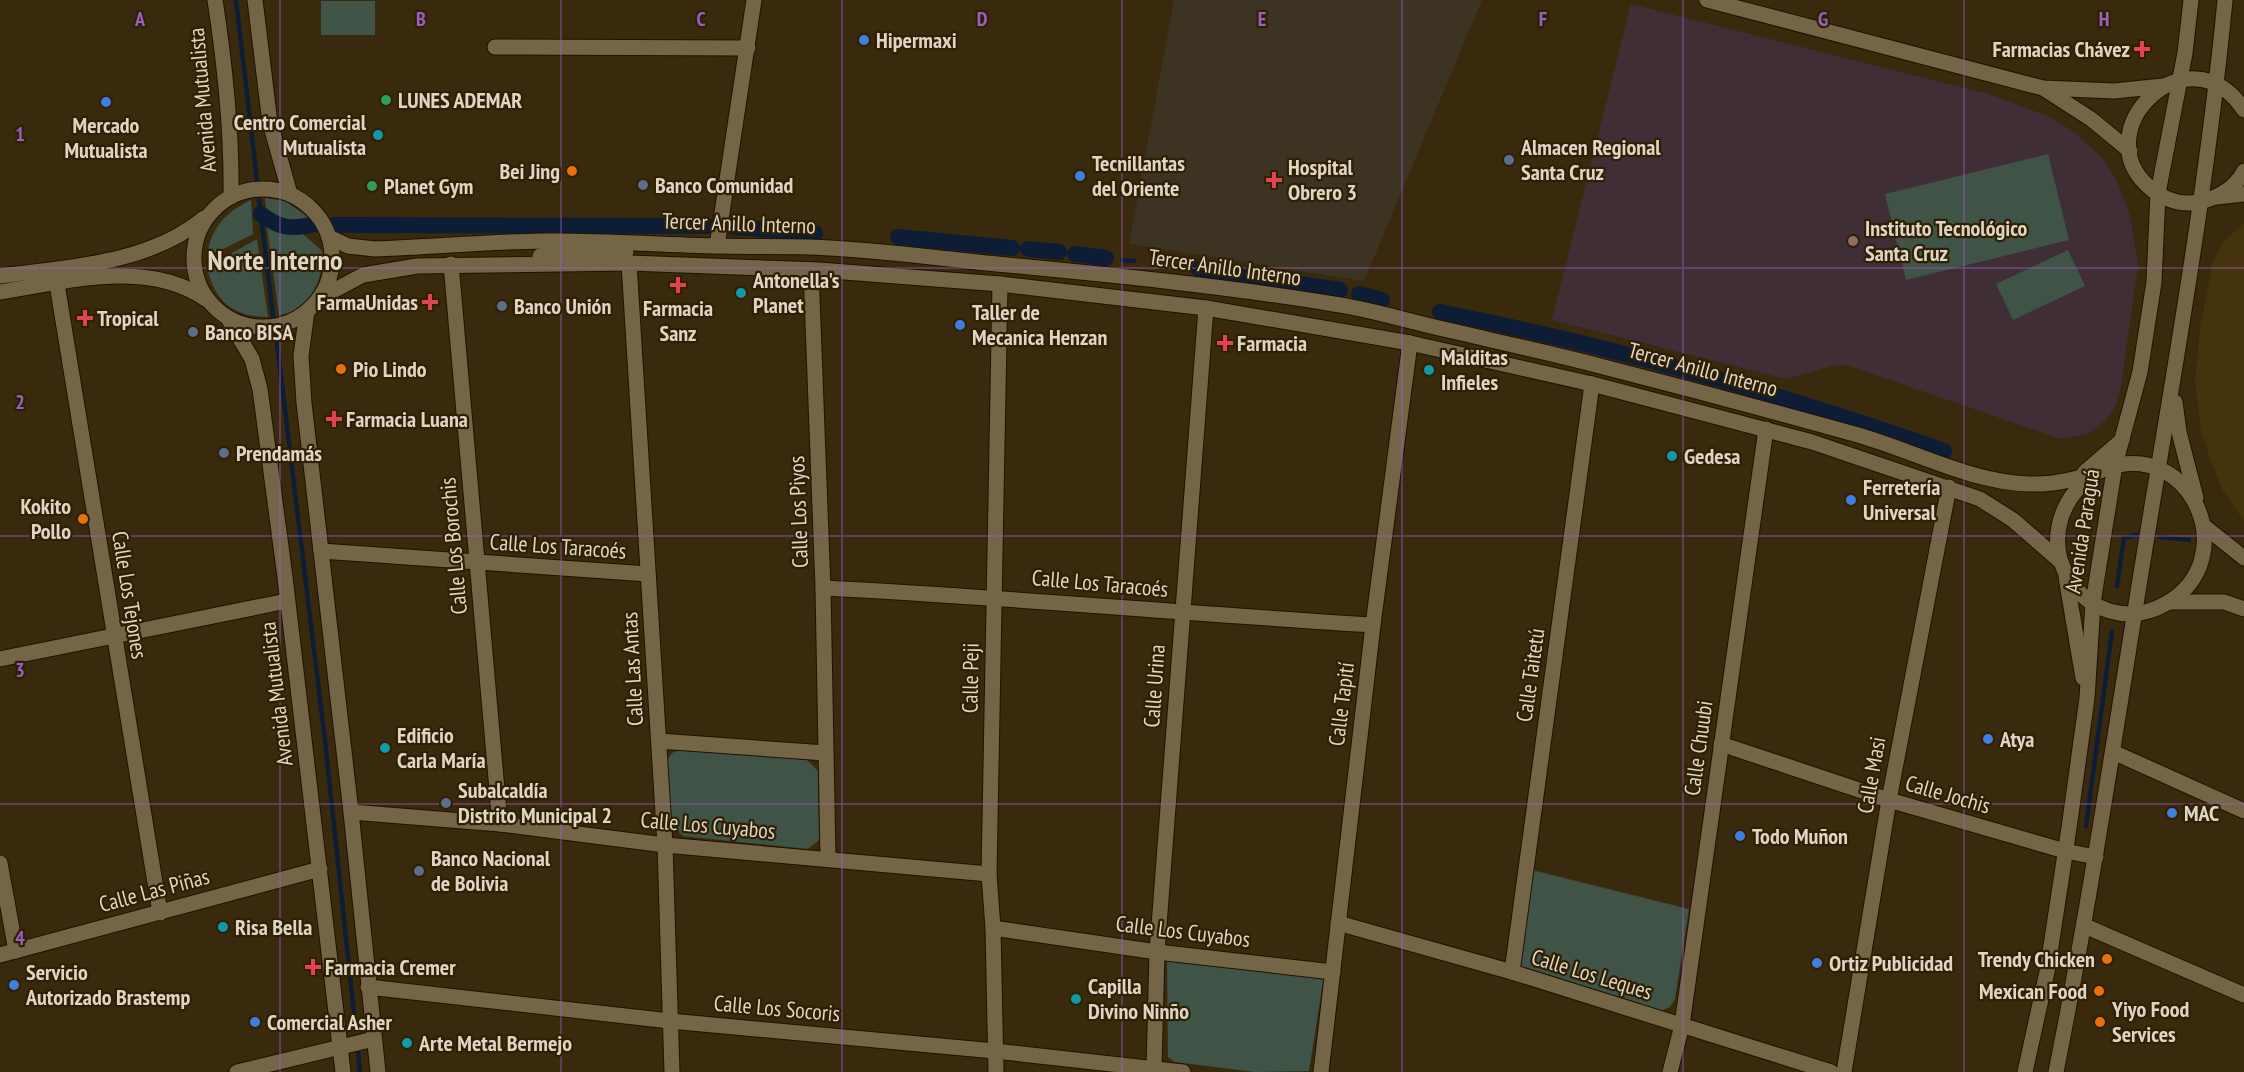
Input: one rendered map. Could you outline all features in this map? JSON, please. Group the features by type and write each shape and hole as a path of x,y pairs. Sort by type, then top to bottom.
{"street":[{"name":"Avenida Mutualista","path":"215,0 225,70 231,157 231,197"},
{"path":"255,0 270,123 290,194"},
{"path":"514,263 562,252 711,253 717,246 754,0"},
{"path":"1707,0 2043,88 2114,91 2163,86 2178,80 2192,79 2217,85 2242,105"},
{"name":"Avenida Paraguá","path":"2025,1072 2047,972 2065,851 2087,698 2093,603 2115,465 2140,372 2154,282 2157,194 2191,0"},
{"path":"2056,1072 2085,926 2202,202 2225,0"},
{"path":"495,47 748,48"},
{"path":"2163,86 2143,102 2131,125 2130,151 2139,175 2157,194 2171,200 2202,202 2217,197 2244,194"},
{"path":"2043,88 2091,119 2130,151"},
{"path":"2217,197 2230,188 2244,171"},
{"path":"0,276 123,257 159,247 184,234 231,197 260,189 290,194 307,204 320,219 329,237 333,258 329,279 320,298 308,311 282,325 254,327 228,318 209,302 179,284 147,277 114,277 0,292"},
{"path":"209,302 198,281 194,257 199,233 211,212"},
{"name":"Tercer Anillo Interno","path":"329,237 348,246 375,249 541,241 847,250 1147,278 1343,309 1596,364 1850,434 1973,474 2024,484 2042,484 2088,475 2115,465 2136,464 2158,468 2175,478 2188,491 2199,507 2204,525 2205,548 2198,569 2186,588 2169,602"},
{"path":"717,246 729,255 804,260 815,270"},
{"path":"847,250 858,260 877,267 990,277 1000,284 1008,279 1124,288 1147,278"},
{"name":"Tercer Anillo Interno","path":"320,298 344,284 380,270 451,264 629,263 815,270 1000,284 1206,308 1410,343 1592,384 1766,429 1949,486 1980,499 2013,520 2062,567 2077,590 2093,603 2113,611 2135,613 2169,602 2224,602 2244,609"},
{"name":"Calle Las Antas","path":"629,263 665,845 672,1072"},
{"name":"Calle Los Borochis","path":"451,264 500,824"},
{"name":"Calle Los Piyos","path":"815,270 828,858"},
{"name":"Calle Los Tejones","path":"57,284 160,913"},
{"name":"Calle Peji","path":"996,1072 993,928 989,874 1000,284"},
{"path":"1114,297 1132,291 1142,291 1326,322 1343,309 1346,323 1351,326 1508,358 1538,372"},
{"name":"Calle Urina","path":"1154,1068 1157,952 1206,308"},
{"path":"308,311 301,356 351,812 372,1040 378,1072"},
{"name":"Avenida Mutualista","path":"228,318 252,360 260,388 342,1045 343,1072"},
{"name":"Calle Tapití","path":"1321,1072 1373,625 1410,343"},
{"path":"1592,384 1604,378 1612,379 1778,424 1850,434"},
{"name":"Calle Taitetú","path":"1512,972 1592,384"},
{"path":"2173,385 2179,432 2199,507"},
{"name":"Calle Chuubi","path":"1670,1072 1682,1025 1766,429"},
{"path":"2088,475 2122,440"},
{"name":"Tercer Anillo Interno","path":"2062,567 2056,540 2062,511 2088,475"},
{"name":"Calle Masi","path":"1844,1072 1889,800 1949,486"},
{"path":"2204,525 2244,558"},
{"name":"Calle Los Taracoés","path":"321,551 477,564 648,574"},
{"path":"2062,567 2087,698"},
{"name":"Calle Los Taracoés","path":"823,588 994,597 1182,613 1373,625"},
{"path":"0,659 287,601"},
{"path":"658,741 826,753"},
{"name":"Calle Jochis","path":"1721,744 1889,800 2065,851 2096,857"},
{"path":"2113,752 2244,811"},
{"name":"Calle Los Cuyabos","path":"351,812 500,824 665,845 989,874"},
{"path":"0,863 16,951"},
{"name":"Calle Las Piñas","path":"0,955 320,869"},
{"name":"Calle Los Leques","path":"1338,923 1512,972 1831,1072"},
{"path":"2085,926 2244,995"},
{"name":"Calle Los Cuyabos","path":"993,928 1157,952 1333,972"},
{"name":"Calle Los Socoris","path":"368,987 670,1021 995,1051 1183,1072"},
{"path":"237,1072 342,1045 372,1040"}],"shaded area":[{"name":"Hospital Obrero 3","path":"1174,0 1482,0 1364,281 1129,244"},
{"name":"Instituto Tecnológico Santa Cruz","path":"1631,4 1985,93 2050,117 2074,132 2104,160 2118,183 2130,216 2138,266 2120,391 2116,405 2106,420 2088,434 2061,439 1847,365 1834,365 1787,379 1552,320"},
{"path":"2244,223 2244,521 2222,489 2210,459 2201,431 2195,382 2200,329 2212,265 2222,243"}],"green space":[{"path":"321,1 375,1 375,35 321,35"},
{"path":"2048,154 2069,240 1906,280 1885,194"},
{"path":"265,198 285,201 312,220 288,222 277,219 266,212"},
{"path":"251,200 253,234 207,257 212,238 221,222 234,210"},
{"path":"266,221 276,231 302,233 322,251 321,272 313,292 300,307 279,315"},
{"path":"257,239 268,317 245,314 227,305 215,289 207,267"},
{"path":"2068,250 2085,286 2013,320 1996,284"},
{"path":"679,750 807,760 818,771 819,840 808,849 683,836 672,824 667,760 672,753"},
{"path":"1532,870 1689,909 1675,999 1670,1007 1661,1011 1529,972 1521,966 1520,958"},
{"path":"1167,958 1324,975 1309,1071 1254,1072 1175,1062 1168,1057"}],"waterway":[{"path":"236,0 257,180"},
{"path":"259,199 273,316"},
{"path":"261,214 280,225 299,227 314,224"},
{"path":"333,225 707,226"},
{"path":"733,227 815,233"},
{"path":"898,237 1012,248"},
{"path":"1028,249 1059,252"},
{"path":"1075,254 1106,258"},
{"path":"1122,260 1134,261"},
{"path":"1199,269 1340,290"},
{"path":"1359,294 1382,300"},
{"path":"1440,312 1568,340 1695,372 1758,390 1944,451"},
{"path":"276,335 325,741 355,1023"},
{"path":"2117,586 2124,538 2137,535"},
{"path":"2160,537 2189,540"},
{"path":"2086,826 2112,631"},
{"path":"358,1052 360,1072"}],"place":[{"name":"Hipermaxi","path":"864,40"},
{"name":"Farmacias Chávez","path":"2142,49"},
{"name":"LUNES ADEMAR","path":"386,100"},
{"name":"Mercado Mutualista","path":"106,102"},
{"name":"Centro Comercial Mutualista","path":"378,135"},
{"name":"Almacen Regional Santa Cruz","path":"1509,160"},
{"name":"Bei Jing","path":"572,171"},
{"name":"Tecnillantas del Oriente","path":"1080,176"},
{"name":"Hospital Obrero 3","path":"1274,180"},
{"name":"Banco Comunidad","path":"643,185"},
{"name":"Planet Gym","path":"372,186"},
{"name":"Instituto Tecnológico Santa Cruz","path":"1853,241"},
{"name":"Farmacia Sanz","path":"678,285"},
{"name":"Antonella's Planet","path":"741,293"},
{"name":"FarmaUnidas","path":"430,302"},
{"name":"Banco Unión","path":"502,306"},
{"name":"Tropical","path":"85,318"},
{"name":"Taller de Mecanica Henzan","path":"960,325"},
{"name":"Banco BISA","path":"193,332"},
{"name":"Farmacia","path":"1225,343"},
{"name":"Pio Lindo","path":"341,369"},
{"name":"Malditas Infieles","path":"1429,370"},
{"name":"Farmacia Luana","path":"334,419"},
{"name":"Prendamás","path":"224,453"},
{"name":"Gedesa","path":"1672,456"},
{"name":"Ferretería Universal","path":"1851,500"},
{"name":"Kokito Pollo","path":"83,519"},
{"name":"Atya","path":"1988,739"},
{"name":"Edificio Carla María","path":"385,748"},
{"name":"Subalcaldía Distrito Municipal 2","path":"446,803"},
{"name":"MAC","path":"2172,813"},
{"name":"Todo Muñon","path":"1740,836"},
{"name":"Banco Nacional de Bolivia","path":"419,871"},
{"name":"Risa Bella","path":"223,927"},
{"name":"Trendy Chicken","path":"2107,959"},
{"name":"Ortiz Publicidad","path":"1817,963"},
{"name":"Farmacia Cremer","path":"313,967"},
{"name":"Servicio Autorizado Brastemp","path":"14,985"},
{"name":"Mexican Food","path":"2099,991"},
{"name":"Capilla Divino Ninño","path":"1076,999"},
{"name":"Comercial Asher","path":"255,1022"},
{"name":"Yiyo Food Services","path":"2100,1022"},
{"name":"Arte Metal Bermejo","path":"407,1043"}],"district":[{"name":"Norte Interno","path":"275,259"}]}
